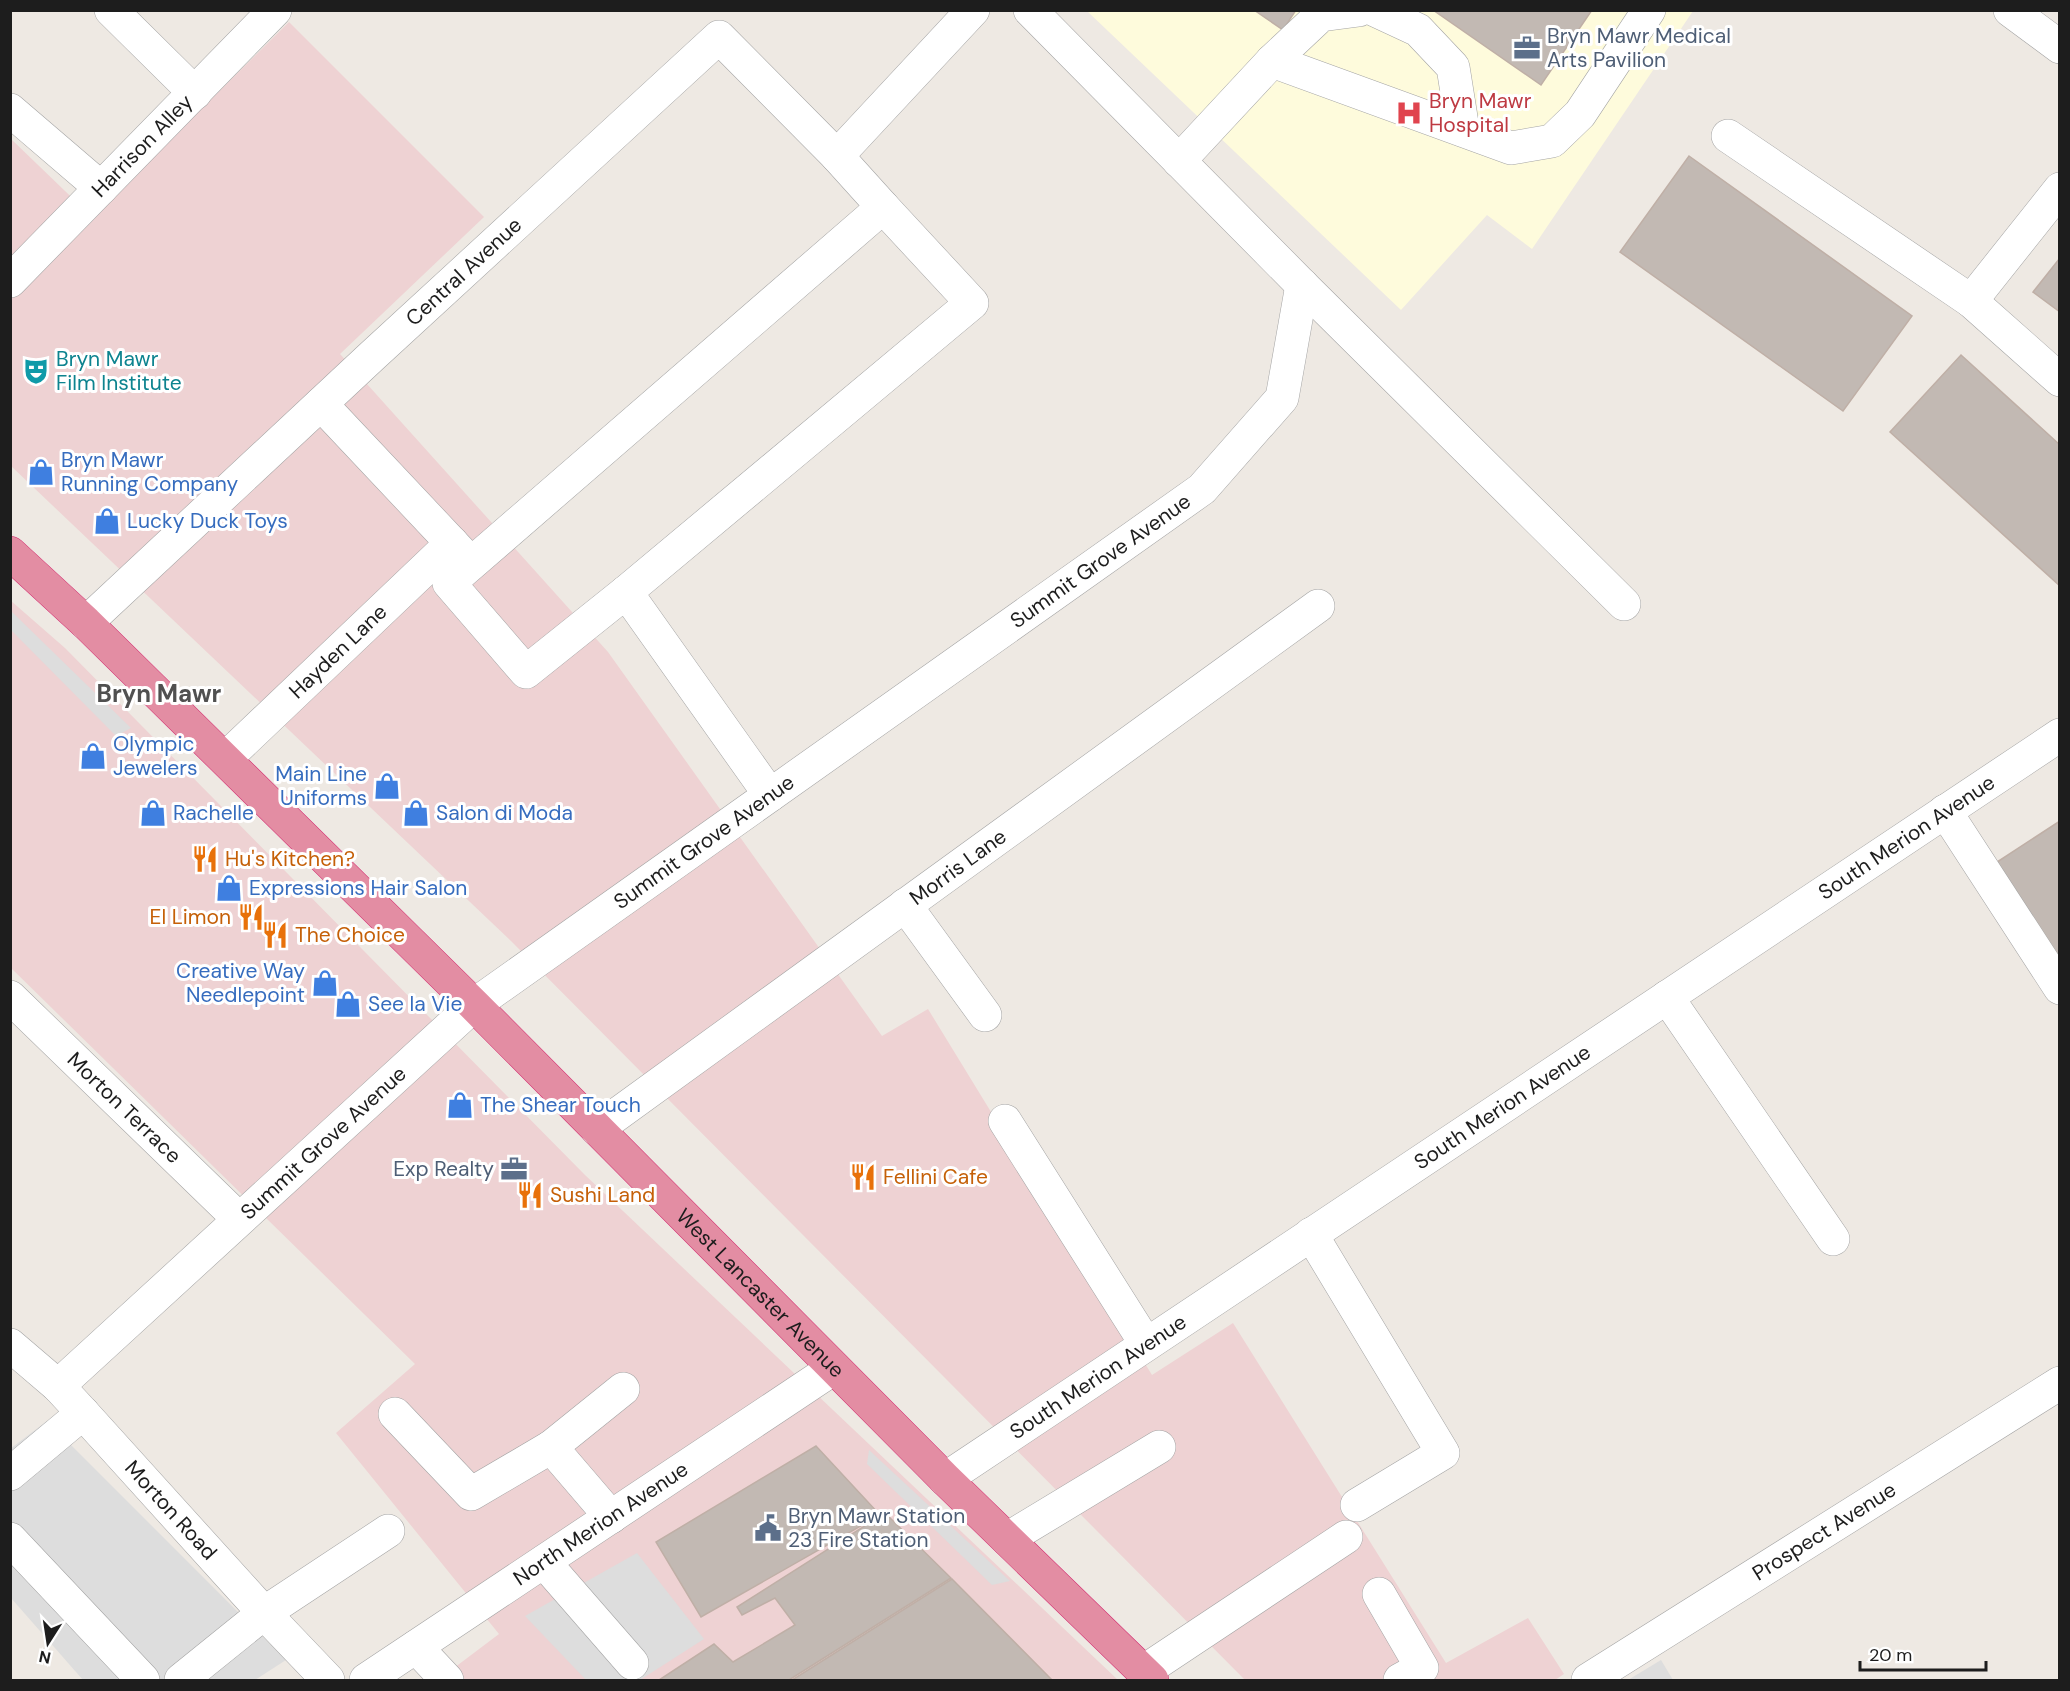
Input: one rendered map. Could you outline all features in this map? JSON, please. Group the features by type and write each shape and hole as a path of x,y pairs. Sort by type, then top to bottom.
{"highway":[{"name":"West Lancaster Avenue","path":"10,553 86,623 225,759 474,1005 945,1479 1148,1676"}],"street":[{"path":"111,10 195,93"},
{"name":"Harrison Alley","path":"10,281 275,10"},
{"path":"883,207 462,553 449,583 526,672 626,592 972,303 837,156 973,10"},
{"path":"1030,10 1302,285 1624,604"},
{"path":"1179,161 1272,61 1322,15 1359,10"},
{"path":"1375,10 1418,30 1453,67 1463,130"},
{"path":"1272,61 1511,148 1551,141 1580,114 1649,10"},
{"path":"2010,10 2060,47"},
{"name":"Central Avenue","path":"86,623 719,37 837,156"},
{"path":"10,110 101,188"},
{"path":"1728,136 1971,301 2060,380"},
{"path":"1971,301 2060,189"},
{"name":"Summit Grove Avenue","path":"58,1386 474,1005 1202,489 1281,398 1302,285"},
{"path":"321,404 462,553"},
{"name":"Hayden Lane","path":"225,759 462,553"},
{"path":"626,592 770,795"},
{"name":"Morris Lane","path":"597,1129 1318,606"},
{"name":"South Merion Avenue","path":"945,1479 2060,735"},
{"path":"1945,811 2060,988"},
{"path":"905,905 985,1015"},
{"path":"1667,997 1833,1239"},
{"name":"Morton Terrace","path":"10,998 238,1219"},
{"path":"1005,1121 1146,1344"},
{"path":"1311,1234 1443,1453 1358,1505"},
{"name":"Morton Road","path":"10,1345 58,1386 264,1613 328,1680"},
{"name":"North Merion Avenue","path":"366,1680 834,1368"},
{"name":"Prospect Avenue","path":"1607,1675 2060,1383"},
{"path":"395,1414 471,1494 551,1448 622,1389"},
{"path":"10,1474 83,1413"},
{"path":"1007,1539 1158,1447"},
{"path":"551,1448 611,1517"},
{"path":"181,1680 264,1613 388,1531"},
{"path":"1148,1676 1346,1537"},
{"path":"10,1539 143,1680"},
{"path":"544,1562 632,1663"},
{"path":"1379,1594 1422,1668 1400,1680"},
{"path":"416,1647 447,1680"}],"shaded area":[{"name":"Bryn Mawr Hospital","path":"1087,11 1693,11 1532,249 1487,215 1401,310"},
{"path":"289,22 484,217 340,354 608,652 882,1036 928,1009 1152,1375 1233,1323 1446,1663 1528,1618 1564,1674 1555,1680 1245,1680 511,941 11,466 10,138 92,217"},
{"path":"10,600 65,648 585,1175 1118,1680 438,1680 499,1634 336,1433 415,1364 11,968"},
{"path":"10,611 131,728 116,736 11,630"},
{"path":"47,1421 286,1660 255,1680 83,1680 11,1598 10,1449"},
{"path":"869,1450 1010,1581 992,1585 867,1464"},
{"path":"637,1553 704,1639 640,1680 586,1680 525,1616"},
{"path":"1661,1660 1673,1680 1628,1680"}],"building":[{"path":"1254,10 1296,10 1283,30"},
{"name":"Bryn Mawr Medical Arts Pavilion","path":"1433,10 1592,10 1541,85"},
{"path":"1689,156 1912,316 1843,411 1620,252"},
{"path":"2060,258 2060,312 2033,292"},
{"path":"1961,355 2060,445 2060,586 1890,432"},
{"path":"2060,821 2060,966 1994,864"},
{"name":"Bryn Mawr Station 23 Fire Station","path":"816,1446 880,1515 701,1617 656,1542"},
{"path":"885,1513 951,1578 789,1680 659,1680 714,1644 733,1662 795,1625 775,1598 742,1615 737,1607"},
{"path":"952,1579 1052,1680 792,1680"}],"place":[{"name":"Bryn Mawr Medical Arts Pavilion","path":"1527,48"},
{"name":"Bryn Mawr Hospital","path":"1409,113"},
{"name":"Bryn Mawr Film Institute","path":"36,371"},
{"name":"Bryn Mawr Running Company","path":"41,472"},
{"name":"Lucky Duck Toys","path":"107,521"},
{"name":"Olympic Jewelers","path":"93,756"},
{"name":"Main Line Uniforms","path":"387,786"},
{"name":"Rachelle","path":"153,813"},
{"name":"Salon di Moda","path":"416,813"},
{"name":"Hu's Kitchen?","path":"205,859"},
{"name":"Expressions Hair Salon","path":"229,888"},
{"name":"El Limon","path":"251,917"},
{"name":"The Choice","path":"275,935"},
{"name":"Creative Way Needlepoint","path":"325,983"},
{"name":"See la Vie","path":"348,1004"},
{"name":"The Shear Touch","path":"460,1105"},
{"name":"Exp Realty","path":"514,1169"},
{"name":"Fellini Cafe","path":"863,1177"},
{"name":"Sushi Land","path":"530,1195"},
{"name":"Bryn Mawr Station 23 Fire Station","path":"768,1528"}],"district":[{"name":"Bryn Mawr","path":"159,694"}]}
